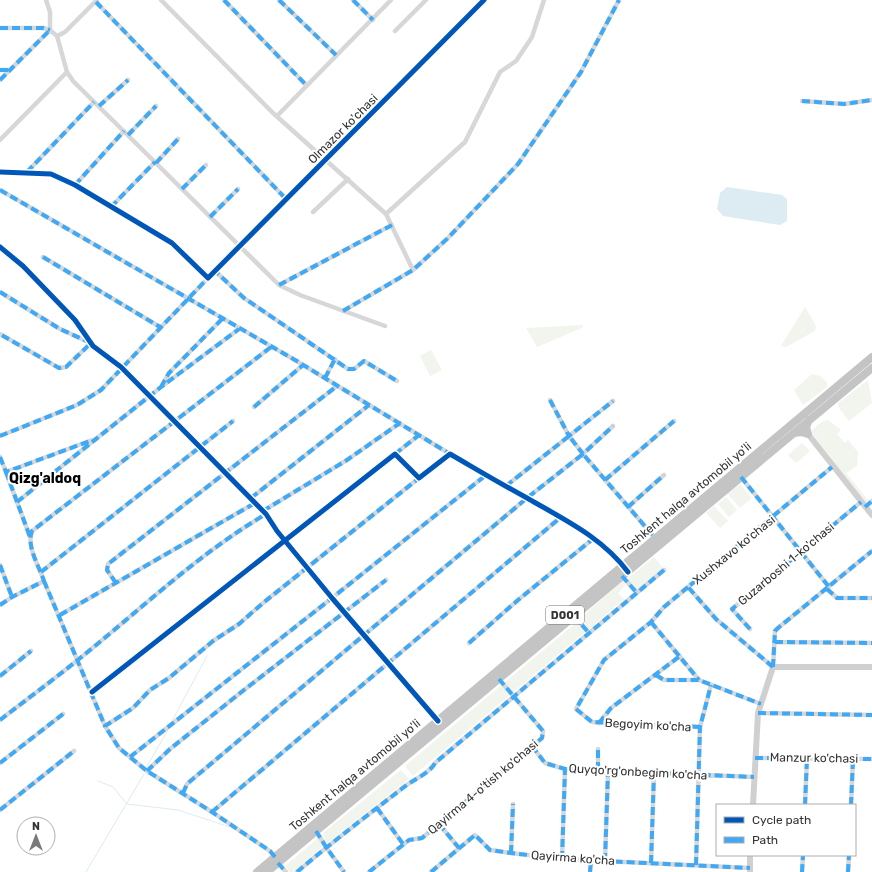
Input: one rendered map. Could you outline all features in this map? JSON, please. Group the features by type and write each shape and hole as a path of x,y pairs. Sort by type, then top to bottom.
{"highway":[{"name":"Toshkent halqa avtomobil yo'li","path":"267,872 277,860 438,721 624,571 737,477 872,357"},
{"name":"Toshkent halqa avtomobil yo'li","path":"307,834 316,831 574,616 624,571 655,538 794,433 872,368"},
{"path":"808,434 806,427 809,420"},
{"path":"794,433 801,432 808,434"},
{"name":"Toshkent halqa avtomobil yo'li","path":"257,872 277,860"}],"street":[{"path":"0,80 50,30 50,12 46,0"},
{"path":"161,0 277,116 386,214 413,270"},
{"path":"224,0 306,85"},
{"path":"279,0 336,55"},
{"path":"353,0 373,20"},
{"path":"277,116 391,0"},
{"path":"395,31 426,0"},
{"name":"Olmazor ko'chasi","path":"0,436 77,405 101,390 121,367 187,299 484,0"},
{"path":"386,214 465,142 500,72 516,61 532,36 544,0"},
{"path":"343,310 413,270 448,238 518,164 581,72 619,0"},
{"path":"57,36 65,32 97,1 286,200"},
{"path":"0,28 43,28 50,30 57,36 67,72 94,102 279,284 300,295 385,326"},
{"path":"0,70 10,70"},
{"path":"0,140 67,72"},
{"path":"99,106 128,80"},
{"path":"802,101 844,104 872,100"},
{"path":"27,172 94,102"},
{"path":"128,135 156,106"},
{"path":"75,185 124,131"},
{"path":"111,207 178,139"},
{"path":"182,189 206,165"},
{"path":"0,172 51,174 75,185 172,243 208,278"},
{"path":"313,212 348,179"},
{"path":"210,217 238,188"},
{"path":"0,190 303,365 486,475 561,517 594,538 624,571 637,592"},
{"path":"279,284 392,225"},
{"path":"0,247 23,266 76,320 91,343"},
{"path":"43,257 160,327"},
{"path":"215,271 244,298 335,360 351,369 364,360 397,381"},
{"path":"0,292 60,329 91,343 121,367 151,396 265,513 332,598 438,721"},
{"path":"161,387 169,373 222,319"},
{"path":"17,502 161,387 239,329"},
{"path":"0,334 59,368 66,367 91,343"},
{"path":"30,537 32,531 271,347"},
{"path":"325,378 335,360"},
{"path":"254,407 303,365"},
{"path":"116,583 106,570 108,564 337,386"},
{"path":"550,400 569,436 655,538"},
{"path":"506,486 613,401"},
{"path":"251,498 369,405"},
{"path":"605,480 674,421"},
{"path":"41,572 233,422"},
{"path":"0,720 79,660 190,568 265,513 347,460 400,423"},
{"path":"183,793 187,784 194,778 527,498 583,454 613,426"},
{"path":"808,434 832,467 872,515"},
{"path":"92,692 419,435"},
{"path":"6,472 95,439"},
{"path":"395,454 418,478"},
{"path":"106,726 133,708 150,690 172,675 208,645 239,624 418,478 450,454"},
{"path":"0,457 30,537 44,581 60,615 106,726 119,748 147,771 270,851 286,872"},
{"name":"Xushxavo ko'chasi","path":"773,667 716,619 688,587 773,518 832,467"},
{"path":"130,757 486,475"},
{"path":"628,507 664,475"},
{"path":"737,477 773,518 837,598 872,598"},
{"name":"Guzarboshi 1-ko'chasi","path":"750,629 732,609 863,504 872,501"},
{"path":"60,615 255,503"},
{"path":"212,812 561,517"},
{"path":"469,643 518,600 594,538"},
{"path":"752,804 758,713 773,667 775,631 872,551"},
{"path":"0,565 12,597"},
{"path":"297,872 414,779 431,770 435,763 664,570"},
{"path":"147,771 170,749 344,611 386,580"},
{"path":"0,605 12,597 44,581"},
{"path":"688,587 664,607 651,622 699,680"},
{"path":"574,616 589,633"},
{"name":"Begoyim ko'cha","path":"651,622 604,660 576,709 592,722 700,727"},
{"path":"775,642 872,643"},
{"path":"0,676 31,651"},
{"path":"599,722 611,708 680,656"},
{"path":"773,667 872,667"},
{"path":"656,675 664,680 699,680 761,704"},
{"path":"499,679 514,696"},
{"path":"696,865 700,727 711,685"},
{"name":"Qayirma 4-o'tish ko'chasi","path":"403,844 409,840 422,838 542,738 543,731 514,696"},
{"path":"758,713 872,715"},
{"path":"0,763 63,714"},
{"name":"Quyqo'rg'onbegim ko'cha","path":"532,746 545,763 552,767 608,771 754,777"},
{"path":"598,749 598,770"},
{"path":"0,810 74,751"},
{"name":"Manzur ko'chasi","path":"755,758 872,759"},
{"path":"805,804 807,758"},
{"path":"851,804 853,759"},
{"path":"562,859 565,768"},
{"path":"605,861 608,771"},
{"path":"651,863 654,773"},
{"path":"511,853 512,804"},
{"path":"369,872 403,844 377,808"},
{"path":"430,872 459,848 439,824"},
{"path":"316,831 326,848 344,872"},
{"name":"Qayirma ko'cha","path":"459,848 475,835 490,850 511,853 562,859 696,865 750,870"},
{"path":"750,856 750,870"},
{"path":"802,872 803,856"},
{"path":"848,872 849,856"},
{"path":"590,860 590,872"}],"shaded area":[{"path":"727,187 782,195 787,199 787,221 780,225 723,216 717,209 720,193"},
{"path":"805,307 816,326 815,331 786,347 781,346"},
{"path":"583,325 582,328 537,347 526,328"},
{"path":"431,350 442,370 430,376 420,356"},
{"path":"812,374 820,376 827,382 827,387 803,405 794,390"},
{"path":"868,380 872,403 849,421 839,408 838,403"},
{"path":"828,420 841,430 837,434 845,443 848,440 858,452 857,466 846,473 868,500 865,503 812,433 812,430 823,421"},
{"path":"802,443 810,451 796,463 788,455"},
{"path":"740,484 752,498 740,508 728,494"},
{"path":"726,497 737,510 729,517 718,504"},
{"path":"714,506 728,521 720,528 706,513"},
{"path":"654,557 663,568 637,590 627,579"},
{"path":"624,580 625,586 618,593 624,599 589,629 580,621 580,618"},
{"path":"577,622 585,632 413,776 405,766"},
{"path":"401,770 409,779 326,844 323,833"},
{"path":"318,838 322,847 293,872 290,872 285,866"}],"waterway":[{"path":"172,721 207,656"},
{"path":"147,766 168,730"},
{"path":"86,872 144,774"},
{"path":"98,781 113,787 127,804 178,810 233,828"}],"marked path":[{"path":"224,0 306,85"},
{"path":"279,0 336,55"},
{"path":"353,0 373,20"},
{"path":"343,311 413,270 448,238 518,164 581,72 619,0"},
{"path":"96,2 287,200"},
{"path":"0,28 43,28 50,30"},
{"path":"0,80 50,30"},
{"path":"0,70 10,70"},
{"path":"99,106 128,80"},
{"path":"802,101 844,104 872,100"},
{"path":"27,172 94,102"},
{"path":"128,135 156,106"},
{"path":"75,185 124,131"},
{"path":"156,163 178,139"},
{"path":"111,207 155,162"},
{"path":"182,189 206,165"},
{"path":"210,217 238,189"},
{"path":"0,190 295,360 450,454"},
{"path":"279,285 392,225"},
{"path":"43,257 160,327"},
{"path":"213,273 215,271 244,298 348,369 354,369 364,361 397,381"},
{"path":"0,436 77,405 101,390 208,278"},
{"path":"0,292 60,329 91,343 66,367 59,368 0,334"},
{"path":"161,387 169,373 222,319"},
{"path":"17,502 161,387 239,329"},
{"path":"0,605 12,597 44,581 32,549 32,531 271,347"},
{"path":"325,378 335,359"},
{"path":"254,407 303,365"},
{"path":"116,583 107,570 108,564 337,386"},
{"path":"550,400 569,436 613,401"},
{"path":"251,498 369,405"},
{"path":"41,572 233,421"},
{"path":"605,480 674,421"},
{"path":"263,511 347,460 400,423"},
{"path":"506,486 569,436 583,454 613,426"},
{"path":"395,454 419,435"},
{"path":"0,457 6,472 90,441"},
{"path":"183,793 187,784 194,778 527,498 583,454 655,538"},
{"path":"773,667 716,619 688,587 832,467"},
{"path":"6,472 30,537"},
{"path":"130,757 486,475"},
{"path":"628,507 664,475"},
{"path":"741,477 829,587"},
{"path":"275,857 270,851 212,812 147,771 119,748 105,726 133,708 150,690 169,678 213,641 239,624 419,478"},
{"path":"865,507 872,501"},
{"path":"750,629 732,609 861,502"},
{"path":"60,615 255,503"},
{"path":"0,720 79,659 193,565 241,530 266,514"},
{"path":"212,812 561,517"},
{"path":"469,643 518,600 594,538"},
{"path":"773,667 775,631 872,551"},
{"path":"0,565 12,597"},
{"path":"297,872 404,787 429,770 435,763 664,570"},
{"path":"622,576 637,593"},
{"path":"147,771 170,749 386,580"},
{"path":"44,581 105,726"},
{"path":"688,587 664,607 651,622 604,660 576,709 592,722 700,727"},
{"path":"827,589 837,598 872,598"},
{"path":"574,616 589,633"},
{"path":"651,622 699,680"},
{"path":"775,642 872,643"},
{"path":"0,676 31,651"},
{"path":"599,723 611,708 680,656"},
{"path":"656,675 664,680 699,680 761,704"},
{"path":"369,872 409,840 422,838 542,738 543,731 499,679"},
{"path":"696,865 700,727 711,685"},
{"path":"758,713 872,715"},
{"path":"0,763 63,714"},
{"path":"532,746 545,763 565,769 754,777"},
{"path":"598,749 598,770"},
{"path":"0,810 74,751"},
{"path":"755,758 872,759"},
{"path":"805,804 807,758"},
{"path":"851,804 853,759"},
{"path":"562,859 565,769"},
{"path":"605,861 608,771"},
{"path":"651,863 654,773"},
{"path":"511,853 513,804"},
{"path":"377,808 403,844"},
{"path":"439,824 459,848"},
{"path":"316,831 344,872"},
{"path":"431,872 475,835 490,850 511,853 562,859 750,868"},
{"path":"802,872 803,856"},
{"path":"848,872 849,856"},
{"path":"590,872 591,860"},
{"path":"278,863 286,872"}],"cycle path":[{"path":"0,172 51,174 75,185 172,243 208,278 484,0"},
{"path":"0,247 23,266 75,320 93,346 121,367 266,514 277,531 332,598 438,721"},
{"path":"92,692 395,454 419,478 450,454 581,530 606,549 628,572"}],"district":[{"name":"Qizg'aldoq","path":"45,478"}]}
